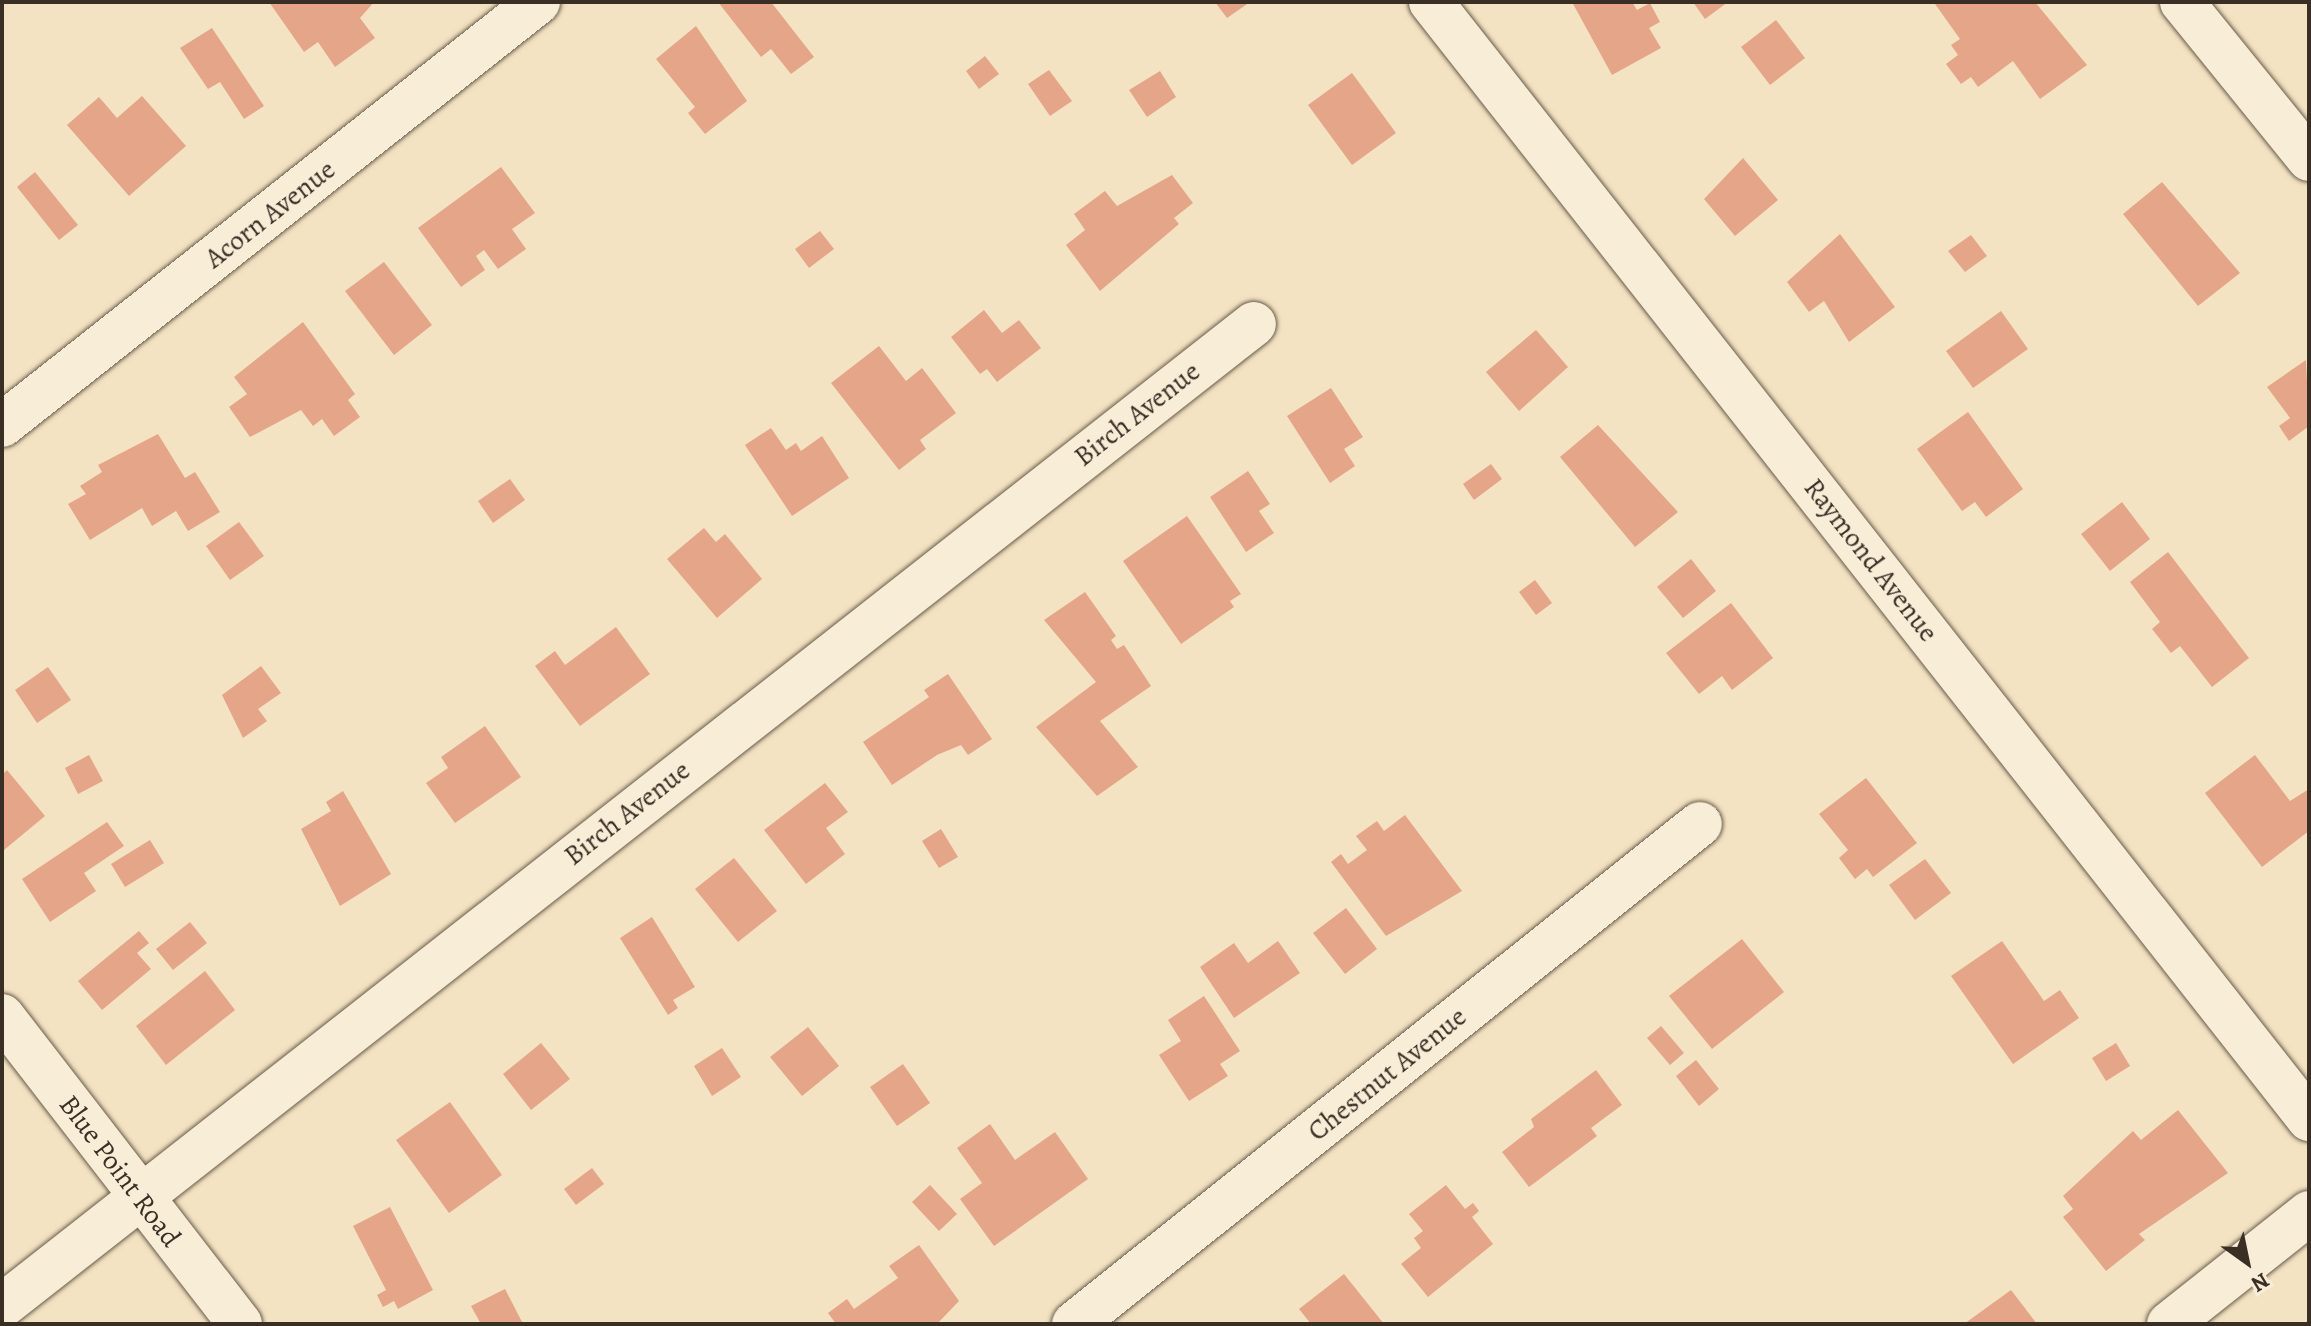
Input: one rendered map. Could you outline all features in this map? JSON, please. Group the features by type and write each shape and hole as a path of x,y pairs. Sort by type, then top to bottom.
{"street":[{"name":"Acorn Avenue","path":"2,425 538,2"},
{"name":"Raymond Avenue","path":"1431,2 2309,1119"},
{"path":"2182,2 2309,159"},
{"name":"Birch Avenue","path":"2,1306 136,1197 1254,324"},
{"name":"Chestnut Avenue","path":"1074,1324 1700,824"},
{"name":"Blue Point Road","path":"2,1016 136,1197 240,1324"},
{"path":"2169,1324 2309,1213"}],"building":[{"path":"269,2 374,2 360,18 375,38 335,67 318,42 304,52"},
{"path":"718,2 771,2 814,57 791,74 771,49 761,57"},
{"path":"1215,2 1250,2 1227,18"},
{"path":"1572,2 1632,2 1637,10 1650,3 1660,22 1649,28 1661,48 1612,75"},
{"path":"1693,2 1728,2 1705,19"},
{"path":"2035,2 2087,65 2040,99 2013,61 1978,87 1971,77 1961,84 1946,64 1958,55 1951,45 1960,39 1935,4"},
{"path":"1776,20 1805,58 1770,85 1741,47"},
{"path":"696,26 747,101 705,134 688,113 695,107 656,59"},
{"path":"212,28 264,106 244,119 220,82 208,89 180,48"},
{"path":"985,56 999,74 979,89 966,71"},
{"path":"1049,70 1072,101 1050,116 1028,84"},
{"path":"1160,71 1176,97 1147,117 1129,90"},
{"path":"1352,73 1396,133 1352,165 1308,105"},
{"path":"142,96 186,146 129,196 67,125 99,97 117,118"},
{"path":"1743,158 1778,200 1735,236 1704,199"},
{"path":"501,167 535,213 512,229 526,249 498,269 484,250 476,256 485,270 461,287 418,228"},
{"path":"35,172 78,225 59,240 17,187"},
{"path":"1172,175 1193,203 1174,218 1179,224 1100,291 1066,245 1085,230 1074,214 1105,191 1117,206"},
{"path":"2162,182 2240,273 2198,306 2123,214"},
{"path":"820,231 834,249 809,268 795,249"},
{"path":"1840,234 1895,307 1849,342 1824,301 1809,312 1787,282"},
{"path":"1971,235 1987,256 1965,272 1948,251"},
{"path":"384,262 432,325 394,355 345,291"},
{"path":"984,310 1002,333 1019,320 1041,348 997,382 987,369 980,374 951,337"},
{"path":"2001,311 2028,349 1973,388 1946,351"},
{"path":"303,322 355,394 348,400 360,417 334,436 322,419 313,426 301,410 250,437 229,407 247,394 234,377"},
{"path":"1536,330 1568,367 1519,411 1486,372"},
{"path":"879,346 906,381 922,368 956,413 920,440 926,449 899,470 831,383"},
{"path":"2306,360 2309,426 2289,441 2279,426 2290,418 2267,387"},
{"path":"1331,388 1363,437 1344,449 1355,466 1330,483 1287,416"},
{"path":"1968,412 2023,489 1986,517 1975,502 1962,511 1917,449"},
{"path":"1598,425 1678,512 1635,547 1560,457"},
{"path":"771,428 786,450 796,443 801,451 822,436 849,478 792,516 745,445"},
{"path":"158,434 185,478 195,472 220,512 188,531 176,511 152,526 142,508 90,540 68,504 86,494 80,486 102,472 98,465"},
{"path":"1491,464 1502,479 1474,500 1463,484"},
{"path":"1248,471 1270,504 1259,511 1274,533 1246,552 1210,497"},
{"path":"510,479 525,500 493,523 478,501"},
{"path":"2122,502 2150,539 2110,571 2081,534"},
{"path":"1187,516 1241,594 1230,601 1234,607 1181,644 1123,561"},
{"path":"239,522 264,556 230,580 206,546"},
{"path":"704,528 716,542 725,534 762,579 717,618 667,559"},
{"path":"2168,552 2249,658 2212,687 2180,646 2171,653 2152,629 2160,622 2130,582"},
{"path":"1691,559 1716,591 1683,618 1657,587"},
{"path":"1535,580 1552,603 1536,615 1519,592"},
{"path":"1085,592 1116,636 1111,640 1117,649 1124,645 1151,686 1100,721 1138,767 1097,796 1036,727 1096,682 1044,620"},
{"path":"1731,603 1773,658 1732,690 1722,676 1699,694 1666,653"},
{"path":"616,627 650,674 580,726 535,666 555,651 565,665"},
{"path":"261,666 281,693 258,709 267,721 243,738 222,695"},
{"path":"48,667 71,700 37,723 15,690"},
{"path":"948,674 992,739 968,755 961,745 937,755 892,785 863,742 929,697 924,690"},
{"path":"485,726 521,777 455,823 426,783 448,768 441,757"},
{"path":"89,755 103,781 78,794 65,768"},
{"path":"2255,755 2290,801 2309,789 2309,831 2262,867 2205,793"},
{"path":"7,770 45,816 4,850 2,775"},
{"path":"1866,778 1917,843 1873,877 1867,869 1855,879 1839,858 1848,850 1819,814"},
{"path":"825,783 848,812 826,828 845,854 806,884 764,830"},
{"path":"343,791 391,874 340,906 301,829 331,811 326,802"},
{"path":"1405,815 1462,891 1386,936 1331,862 1341,854 1348,864 1367,850 1356,836 1377,821 1384,831"},
{"path":"107,822 124,846 84,873 96,891 50,922 22,879"},
{"path":"941,829 958,857 939,868 922,841"},
{"path":"150,840 164,863 125,887 111,864"},
{"path":"734,858 777,911 738,942 695,889"},
{"path":"1925,859 1951,893 1915,920 1889,885"},
{"path":"1346,908 1377,949 1345,974 1313,933"},
{"path":"652,917 695,987 673,1000 678,1008 668,1015 620,938"},
{"path":"190,922 207,943 173,970 156,949"},
{"path":"139,931 149,943 137,953 151,969 102,1010 78,981"},
{"path":"1742,939 1784,992 1712,1049 1669,996"},
{"path":"1278,941 1300,973 1234,1018 1200,967 1234,943 1248,963"},
{"path":"2002,941 2044,1001 2060,990 2079,1018 2013,1064 1951,976"},
{"path":"205,971 235,1010 166,1065 136,1026"},
{"path":"1204,996 1240,1051 1220,1064 1228,1076 1189,1101 1159,1055 1181,1041 1168,1020"},
{"path":"1661,1026 1684,1053 1670,1065 1647,1038"},
{"path":"808,1027 839,1066 802,1096 770,1057"},
{"path":"541,1043 570,1079 531,1110 503,1074"},
{"path":"2116,1043 2130,1066 2106,1081 2092,1058"},
{"path":"722,1048 741,1077 712,1096 694,1066"},
{"path":"1696,1060 1719,1089 1699,1106 1676,1076"},
{"path":"903,1064 930,1103 897,1126 870,1087"},
{"path":"1596,1070 1622,1105 1591,1128 1597,1136 1529,1187 1502,1152 1534,1127 1531,1119"},
{"path":"450,1102 502,1175 449,1213 396,1140"},
{"path":"2178,1110 2228,1173 2139,1234 2145,1240 2106,1271 2063,1217 2073,1209 2063,1196 2133,1131 2141,1140"},
{"path":"990,1124 1015,1160 1055,1132 1088,1179 994,1246 960,1199 982,1183 957,1148"},
{"path":"592,1168 604,1184 576,1205 564,1189"},
{"path":"930,1185 957,1214 939,1231 912,1202"},
{"path":"1446,1185 1465,1209 1473,1203 1479,1211 1472,1217 1493,1244 1428,1297 1401,1264 1421,1248 1414,1238 1423,1231 1409,1214"},
{"path":"390,1207 433,1290 398,1309 394,1301 383,1307 377,1295 386,1290 353,1226"},
{"path":"919,1245 959,1301 937,1324 836,1324 828,1313 847,1299 854,1309 898,1278 889,1266"},
{"path":"1344,1274 1384,1324 1311,1324 1299,1309"},
{"path":"505,1289 523,1324 481,1324 471,1306"},
{"path":"2011,1290 2037,1324 1964,1324"}]}
